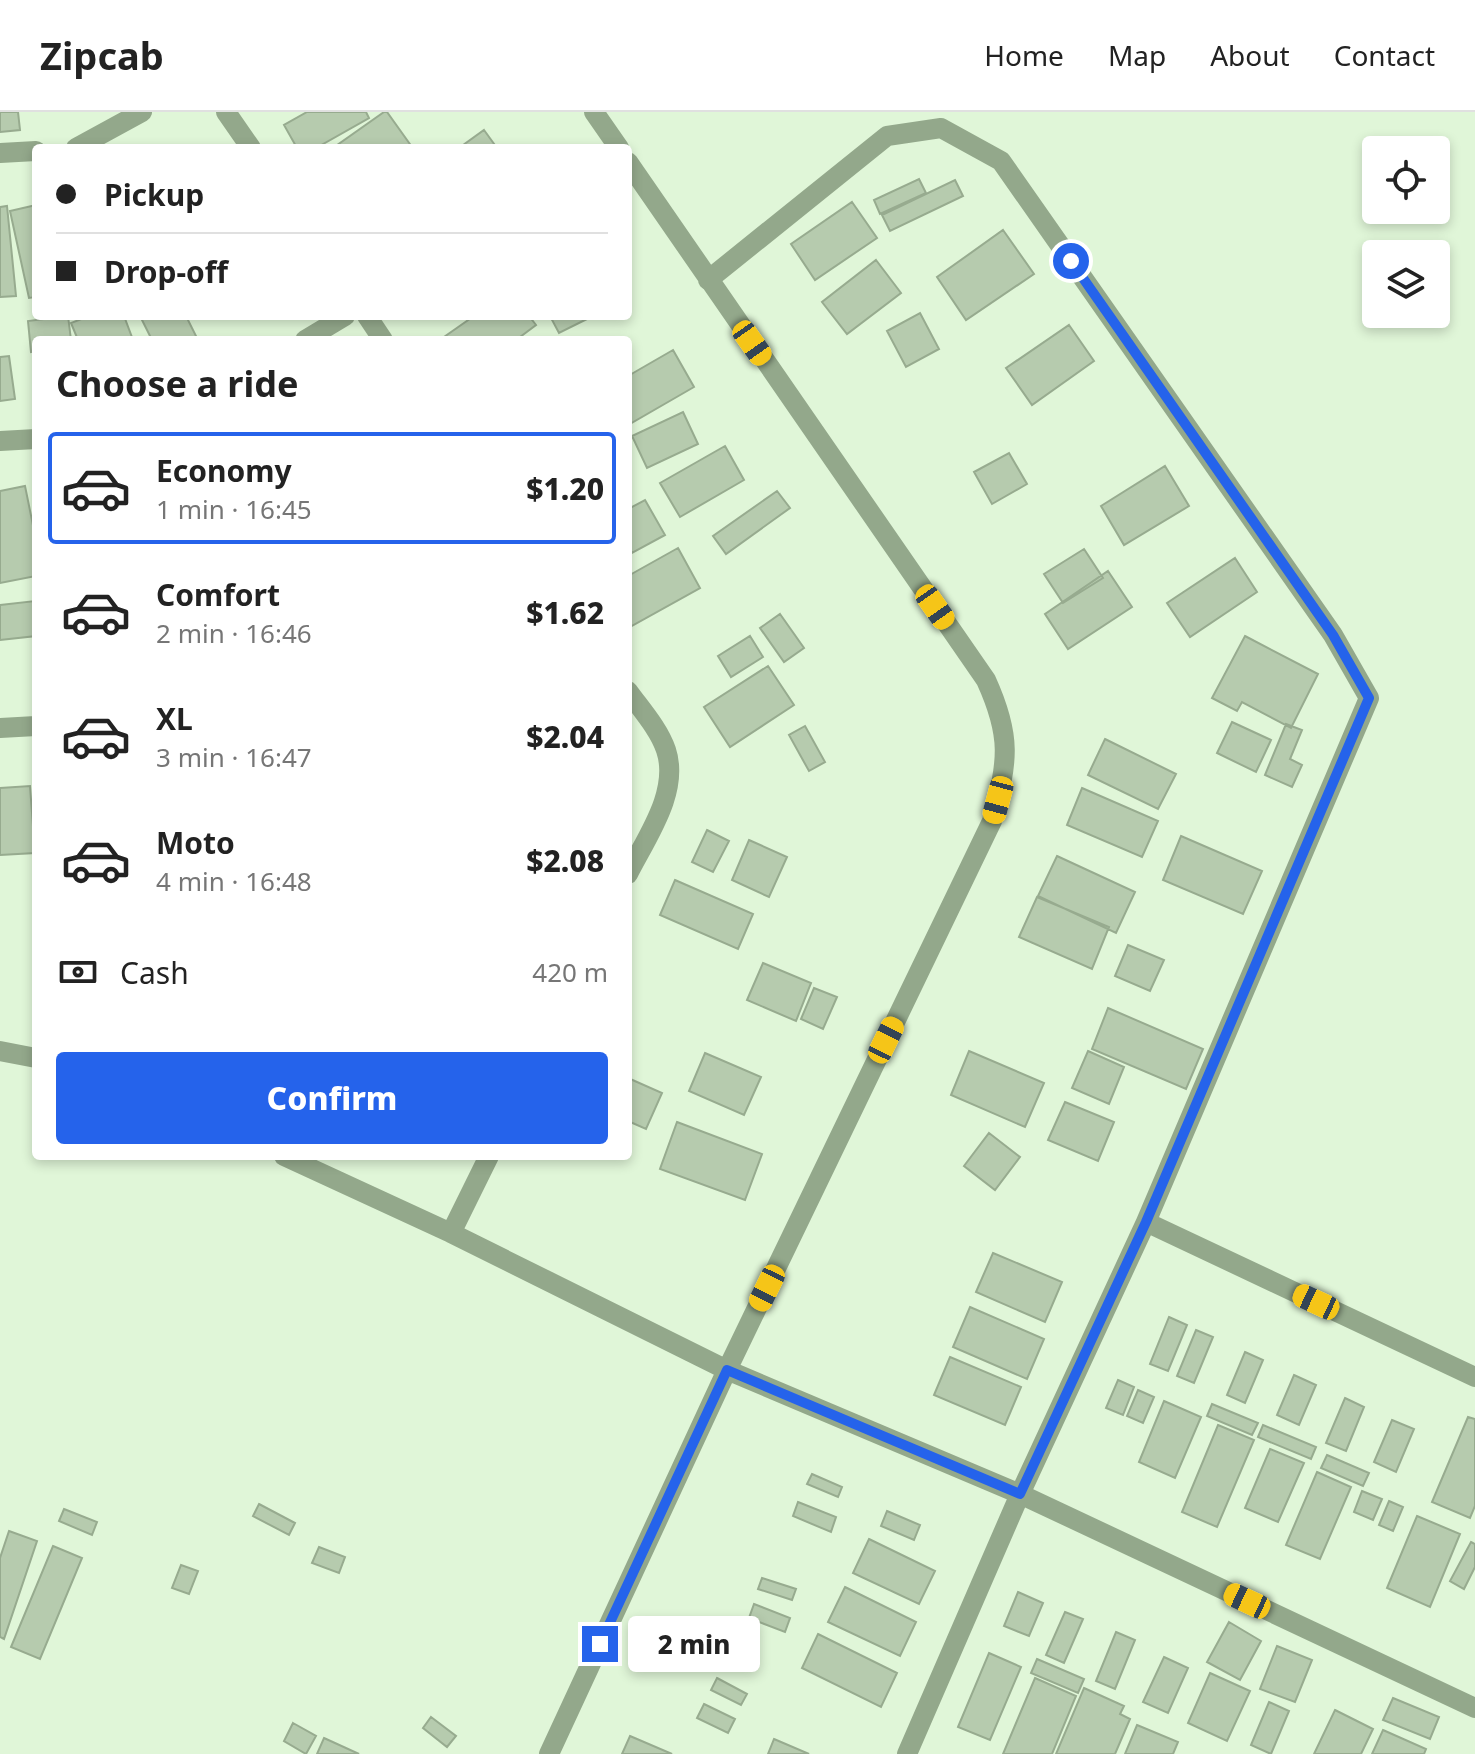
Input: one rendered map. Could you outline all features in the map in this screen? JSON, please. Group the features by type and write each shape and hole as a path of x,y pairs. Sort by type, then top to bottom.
{"street":[{"path":"83,144 142,112"},
{"path":"226,112 248,144"},
{"path":"594,112 616,144"},
{"path":"708,280 887,136 941,128 1001,161 1333,635 1369,698 1146,1222 1020,1494 907,1754"},
{"path":"0,153 32,151"},
{"path":"549,1754 727,1370 992,821 1004,779 1007,744 999,709 986,680 632,168"},
{"path":"312,336 338,320"},
{"path":"0,441 32,439"},
{"path":"632,697 666,749 670,768 669,787 663,804 632,866"},
{"path":"0,728 32,726"},
{"path":"0,1051 32,1057"},
{"path":"293,1160 451,1233 727,1370 1020,1494 1475,1708"},
{"path":"451,1233 487,1160"},
{"path":"1146,1222 1475,1377"}],"building":[{"path":"0,112 18,112 20,130 0,132"},
{"path":"307,112 366,112 369,118 323,144 295,144 284,125"},
{"path":"387,112 410,144 339,144"},
{"path":"484,130 494,144 465,144"},
{"path":"919,179 926,193 880,214 874,200"},
{"path":"955,180 963,196 890,231 882,215"},
{"path":"852,202 877,238 815,280 791,244"},
{"path":"7,206 16,296 0,297 0,207"},
{"path":"32,206 32,298 29,298 10,211"},
{"path":"1003,230 1034,274 966,320 937,277"},
{"path":"876,260 901,293 847,334 822,302"},
{"path":"920,313 939,349 906,367 887,331"},
{"path":"68,320 70,336 32,336 31,352 28,321"},
{"path":"79,320 126,320 132,336 76,336 71,323"},
{"path":"142,320 188,320 196,336 150,336"},
{"path":"468,320 532,320 536,325 521,336 445,336"},
{"path":"552,320 585,320 559,333"},
{"path":"1069,325 1094,361 1032,405 1006,368"},
{"path":"673,350 694,387 632,423 632,374"},
{"path":"9,356 15,399 0,401 0,357"},
{"path":"683,412 698,444 647,468 632,436"},
{"path":"725,446 744,480 680,517 660,483"},
{"path":"1009,453 1027,484 992,504 974,472"},
{"path":"1165,466 1189,506 1124,545 1101,506"},
{"path":"25,486 32,520 32,577 0,583 0,491"},
{"path":"777,491 790,508 726,554 713,536"},
{"path":"645,500 665,535 632,553 632,507"},
{"path":"678,548 700,588 632,626 632,574"},
{"path":"1084,549 1103,578 1063,603 1044,574"},
{"path":"1235,558 1257,592 1190,637 1167,603"},
{"path":"1108,571 1132,607 1068,649 1045,614"},
{"path":"32,601 32,636 0,640 0,605"},
{"path":"780,614 804,648 784,662 760,628"},
{"path":"750,636 763,657 731,677 718,656"},
{"path":"1245,636 1318,674 1291,728 1242,702 1237,711 1212,698"},
{"path":"768,666 794,705 730,747 704,707"},
{"path":"1232,722 1271,740 1256,772 1217,753"},
{"path":"1286,724 1302,730 1290,759 1302,765 1292,787 1265,775"},
{"path":"805,726 825,762 809,771 789,735"},
{"path":"1105,739 1176,774 1158,809 1088,775"},
{"path":"30,786 32,853 0,855 0,788"},
{"path":"1082,788 1158,821 1142,857 1067,825"},
{"path":"707,830 729,841 713,872 692,862"},
{"path":"1181,836 1262,871 1243,914 1163,880"},
{"path":"749,840 787,857 769,897 732,880"},
{"path":"1057,856 1135,892 1116,933 1038,896"},
{"path":"675,880 753,914 738,949 660,915"},
{"path":"1037,897 1109,927 1092,969 1019,937"},
{"path":"1128,945 1164,960 1150,991 1115,976"},
{"path":"763,963 811,983 796,1021 747,1000"},
{"path":"814,988 837,997 823,1029 801,1019"},
{"path":"1108,1008 1203,1049 1186,1089 1092,1049"},
{"path":"969,1051 1044,1083 1025,1127 951,1095"},
{"path":"1088,1051 1124,1067 1109,1104 1072,1088"},
{"path":"705,1053 761,1077 744,1115 689,1091"},
{"path":"632,1080 662,1093 646,1129 632,1123"},
{"path":"1065,1102 1114,1122 1098,1161 1048,1140"},
{"path":"677,1122 762,1154 745,1200 660,1169"},
{"path":"989,1133 1020,1157 995,1190 964,1166"},
{"path":"993,1253 1062,1282 1045,1322 976,1292"},
{"path":"970,1307 1044,1339 1027,1379 953,1347"},
{"path":"1169,1317 1187,1325 1168,1371 1150,1364"},
{"path":"1196,1330 1213,1337 1194,1383 1177,1376"},
{"path":"1245,1352 1263,1360 1245,1403 1227,1395"},
{"path":"950,1357 1021,1387 1005,1425 934,1395"},
{"path":"1294,1375 1316,1385 1299,1425 1277,1415"},
{"path":"1118,1380 1134,1387 1123,1415 1106,1408"},
{"path":"1138,1390 1154,1397 1143,1423 1127,1416"},
{"path":"1345,1398 1364,1407 1346,1451 1326,1443"},
{"path":"1164,1401 1201,1417 1175,1478 1139,1462"},
{"path":"1212,1404 1258,1423 1252,1435 1207,1416"},
{"path":"1468,1417 1475,1419 1475,1506 1470,1518 1432,1502"},
{"path":"1392,1420 1414,1429 1396,1472 1374,1462"},
{"path":"1218,1425 1254,1440 1217,1527 1182,1512"},
{"path":"1263,1425 1316,1447 1311,1459 1258,1437"},
{"path":"1270,1449 1304,1463 1278,1522 1245,1508"},
{"path":"1327,1455 1369,1473 1363,1486 1321,1468"},
{"path":"1317,1472 1351,1487 1320,1559 1286,1545"},
{"path":"812,1474 842,1487 838,1497 807,1484"},
{"path":"1362,1491 1382,1499 1373,1520 1354,1512"},
{"path":"1389,1501 1403,1507 1393,1531 1379,1525"},
{"path":"798,1502 836,1517 831,1532 793,1516"},
{"path":"259,1504 295,1523 289,1535 253,1516"},
{"path":"64,1509 97,1522 92,1535 59,1521"},
{"path":"887,1511 920,1525 914,1540 881,1526"},
{"path":"1417,1516 1460,1534 1430,1607 1387,1588"},
{"path":"9,1531 37,1541 4,1639 0,1637 0,1558"},
{"path":"869,1539 935,1571 919,1604 853,1573"},
{"path":"1471,1542 1475,1544 1475,1567 1464,1589 1450,1581"},
{"path":"53,1546 82,1558 40,1659 11,1647"},
{"path":"319,1547 345,1557 339,1573 312,1563"},
{"path":"181,1565 198,1571 189,1594 172,1588"},
{"path":"762,1578 796,1589 792,1600 758,1589"},
{"path":"845,1587 916,1622 900,1656 828,1622"},
{"path":"1018,1592 1043,1603 1029,1636 1004,1626"},
{"path":"754,1604 790,1618 785,1632 749,1618"},
{"path":"1065,1612 1083,1619 1064,1663 1046,1655"},
{"path":"1229,1622 1261,1641 1240,1680 1207,1662"},
{"path":"1116,1632 1135,1640 1115,1689 1096,1681"},
{"path":"818,1634 897,1673 881,1707 802,1668"},
{"path":"1277,1646 1312,1660 1295,1702 1260,1689"},
{"path":"989,1653 1021,1667 990,1740 958,1727"},
{"path":"1164,1657 1188,1668 1168,1713 1143,1702"},
{"path":"1037,1659 1084,1679 1078,1693 1031,1673"},
{"path":"1210,1673 1250,1691 1227,1741 1188,1723"},
{"path":"717,1678 747,1694 741,1705 711,1690"},
{"path":"1035,1678 1076,1696 1052,1754 1003,1754"},
{"path":"1084,1688 1124,1706 1120,1714 1130,1719 1115,1754 1056,1754"},
{"path":"1393,1698 1439,1717 1430,1739 1383,1720"},
{"path":"1269,1702 1289,1711 1271,1754 1251,1745"},
{"path":"704,1704 735,1719 728,1733 697,1718"},
{"path":"1335,1710 1373,1729 1361,1754 1314,1754"},
{"path":"431,1717 456,1736 447,1747 423,1728"},
{"path":"293,1723 316,1736 306,1754 284,1741"},
{"path":"1137,1725 1178,1742 1173,1754 1125,1754"},
{"path":"1383,1730 1426,1749 1424,1754 1372,1754"},
{"path":"630,1736 672,1754 622,1754"},
{"path":"324,1738 359,1754 317,1754"},
{"path":"774,1739 809,1754 768,1754"}],"route":[{"path":"600,1644 727,1370 1020,1494 1146,1222 1369,698 1333,635 1071,261"}]}
